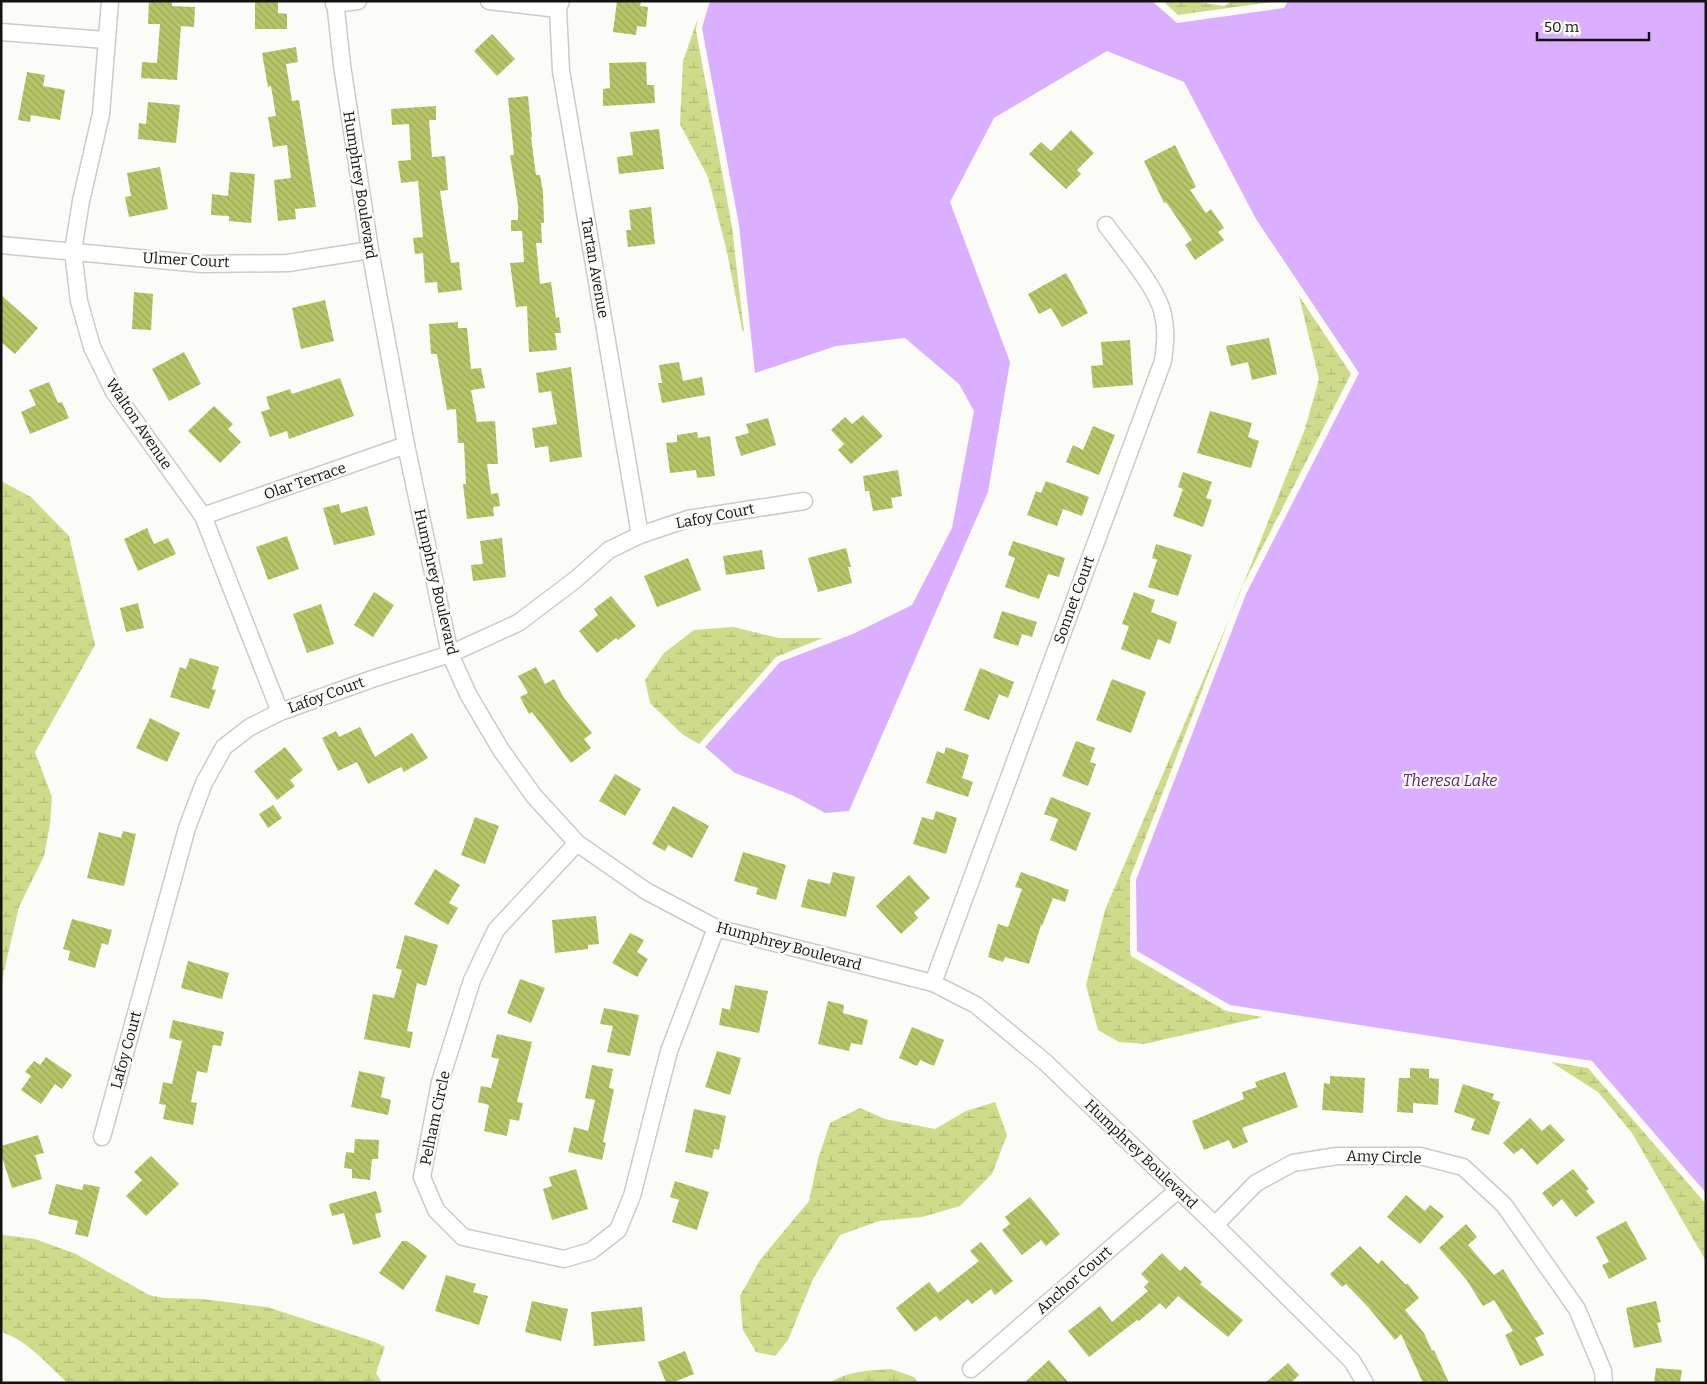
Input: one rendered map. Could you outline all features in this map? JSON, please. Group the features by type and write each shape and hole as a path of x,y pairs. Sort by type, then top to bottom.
{"street":[{"name":"Walton Avenue","path":"110,1 101,114 80,201 73,252 79,301 92,347 114,392 203,516 280,712"},
{"path":"335,3 358,1"},
{"path":"489,1 559,5"},
{"name":"Humphrey Boulevard","path":"335,3 342,65 370,250 406,445 450,654 468,694 500,750 534,796 577,843 646,891 716,928 933,983 976,1005 1045,1062 1215,1224 1352,1361 1365,1383"},
{"name":"Tartan Avenue","path":"559,5 561,71 640,535"},
{"path":"1,32 106,40"},
{"name":"Sonnet Court","path":"933,983 1163,361 1166,341 1163,314 1155,294 1106,225"},
{"name":"Ulmer Court","path":"1,245 202,264 288,263 370,250"},
{"name":"Olar Terrace","path":"203,516 406,445"},
{"name":"Lafoy Court","path":"102,1137 187,828 204,783 224,747 250,727 280,712 372,678 450,654 518,623 575,580 608,550 640,535 688,519 804,500"},
{"name":"Pelham Circle","path":"577,843 496,930 472,980 440,1082 422,1177 436,1210 463,1237 564,1259 591,1251 618,1230 632,1196 669,1051 716,928"},
{"name":"Amy Circle","path":"1215,1224 1256,1182 1293,1162 1337,1156 1420,1156 1462,1167 1504,1205 1577,1309 1603,1371 1604,1383"},
{"name":"Anchor Court","path":"971,1369 1178,1190"}],"green space":[{"path":"1163,1 1193,1 1224,6 1232,1 1279,1 1178,15"},
{"path":"698,18 696,30 732,227 744,332 727,252 708,177 680,124 683,61"},
{"path":"1299,296 1351,374 1243,586 1305,429 1319,379"},
{"path":"1,481 31,497 69,536 95,645 35,752 52,797 50,824 44,856 19,907 1,984"},
{"path":"1230,617 1130,878 1130,952 1131,956 1226,1011 1263,1017 1144,1044 1119,1042 1098,1030 1086,985 1105,910"},
{"path":"733,627 779,638 823,638 776,657 699,744 682,734 650,703 645,680 664,653 694,630"},
{"path":"1551,1062 1588,1068 1706,1204 1706,1261 1632,1133 1598,1092"},
{"path":"995,1102 1007,1135 992,1174 960,1206 922,1217 879,1221 840,1235 813,1279 788,1340 775,1356 756,1352 743,1330 740,1296 760,1260 809,1201 818,1159 830,1123 860,1108 885,1119 935,1129 966,1111"},
{"path":"1,1233 3,1235 35,1239 76,1254 149,1295 267,1307 375,1342 385,1347 376,1373 382,1383 68,1383 29,1347 1,1332"},
{"path":"891,1369 914,1377 918,1383 830,1383 851,1374"}],"water":[{"name":"Theresa Lake","path":"710,1 1152,1 1177,23 1284,8 1288,1 1706,1 1706,1193 1592,1061 1230,1005 1137,951 1136,880 1246,594 1359,373 1256,219 1184,82 1107,51 994,118 950,202 1010,362 988,492 849,811 825,813 794,796 735,773 705,747 780,662 853,634 912,605 952,528 974,411 959,384 905,338 836,346 755,373 739,225 702,28"}],"building":[{"path":"149,1 172,1 172,6 195,7 194,27 181,26 177,80 141,78 142,62 157,63 160,24 148,24"},
{"path":"255,1 278,1 278,13 287,14 287,29 255,29"},
{"path":"617,1 641,1 640,6 648,7 646,27 637,26 636,35 613,32"},
{"path":"492,34 515,59 497,76 474,51"},
{"path":"296,47 298,62 286,64 292,101 299,100 316,207 295,209 296,219 278,221 274,180 291,178 287,145 273,147 268,117 276,116 271,86 268,87 262,53"},
{"path":"646,62 647,85 654,85 655,103 603,106 603,89 610,88 609,63"},
{"path":"27,72 45,75 43,86 65,90 60,120 31,115 30,122 18,120"},
{"path":"528,96 536,175 540,175 543,192 544,223 541,223 542,243 536,243 540,284 551,282 556,318 559,317 561,333 555,333 557,350 529,352 527,306 516,307 510,263 524,262 522,231 511,231 511,220 518,220 518,205 510,155 514,155 508,98"},
{"path":"148,102 180,105 176,143 138,139 139,123 146,124"},
{"path":"436,106 436,120 429,120 432,157 445,156 448,190 440,191 451,263 459,262 462,290 438,293 437,282 425,283 423,253 415,254 413,238 423,237 418,181 401,183 398,161 411,160 409,124 392,125 391,109"},
{"path":"659,129 664,169 619,174 617,157 633,155 630,132"},
{"path":"1071,130 1094,153 1077,170 1081,174 1066,189 1029,154 1041,142 1051,151"},
{"path":"1175,145 1196,187 1190,190 1206,213 1211,209 1224,228 1218,232 1224,240 1195,260 1185,245 1192,240 1166,202 1164,203 1144,161"},
{"path":"160,167 168,209 129,217 125,197 131,196 127,173"},
{"path":"230,172 255,174 251,223 229,221 229,216 211,215 212,194 228,196"},
{"path":"651,207 655,244 628,247 626,230 631,230 629,210"},
{"path":"1066,273 1088,313 1062,327 1051,308 1039,314 1028,294"},
{"path":"134,292 153,294 151,330 132,329"},
{"path":"1,295 38,328 15,354 1,342"},
{"path":"325,300 334,341 301,349 292,308"},
{"path":"458,322 458,328 467,328 471,369 481,368 485,388 471,390 477,422 495,421 498,464 487,464 491,494 498,493 500,506 493,507 494,516 467,519 463,484 466,484 464,443 458,443 456,409 447,410 437,354 431,354 429,324"},
{"path":"1269,338 1277,374 1252,380 1248,362 1231,366 1226,346"},
{"path":"1130,340 1133,385 1093,388 1091,366 1103,365 1101,342"},
{"path":"184,352 201,384 169,401 152,369"},
{"path":"679,362 683,381 702,377 705,395 662,403 658,383 662,383 659,365"},
{"path":"571,367 582,457 550,462 548,446 535,448 532,428 557,424 551,391 539,393 536,373"},
{"path":"340,378 354,416 289,439 287,431 270,437 261,412 270,409 266,397 290,389 292,394"},
{"path":"49,382 58,403 62,402 69,418 30,434 21,412 36,405 29,390"},
{"path":"214,406 233,424 228,429 241,442 220,463 188,431"},
{"path":"1210,411 1252,423 1248,437 1259,441 1251,468 1197,453"},
{"path":"863,415 883,436 851,464 838,450 844,444 831,430 845,417 852,424"},
{"path":"768,418 776,445 741,456 735,437 749,433 746,424"},
{"path":"1093,426 1115,435 1099,475 1066,462 1073,445 1083,450"},
{"path":"697,432 698,438 710,436 715,476 697,478 696,470 670,473 666,443 677,442 677,435"},
{"path":"898,470 902,496 891,498 893,508 873,511 869,491 865,491 863,476"},
{"path":"1183,472 1212,482 1206,498 1212,500 1203,527 1173,516 1183,489 1178,487"},
{"path":"1046,481 1089,497 1082,516 1063,509 1057,526 1027,515 1036,491 1041,493"},
{"path":"339,504 341,513 367,506 375,535 334,545 323,508"},
{"path":"147,528 154,544 168,538 176,554 138,571 124,539"},
{"path":"287,536 299,569 268,580 256,547"},
{"path":"502,538 506,577 473,581 471,565 483,564 480,541"},
{"path":"1013,541 1065,558 1059,577 1048,574 1039,599 1005,587 1015,558 1008,555"},
{"path":"1156,544 1192,555 1178,596 1148,587 1157,560 1152,558"},
{"path":"846,548 851,567 848,567 852,583 818,592 808,558"},
{"path":"762,550 765,569 726,575 723,556"},
{"path":"688,558 701,590 657,607 644,576"},
{"path":"374,592 394,605 373,637 354,625"},
{"path":"1134,592 1155,600 1151,612 1177,622 1170,644 1158,639 1150,660 1121,649 1129,626 1122,624"},
{"path":"611,596 636,626 618,640 616,638 597,653 579,631 598,615 594,609"},
{"path":"138,603 144,628 126,632 120,608"},
{"path":"321,604 334,644 307,653 293,614"},
{"path":"1002,611 1037,622 1032,637 1022,634 1018,646 993,638"},
{"path":"190,658 219,667 212,689 216,690 209,709 170,697 180,667 186,669"},
{"path":"536,667 545,684 554,679 564,698 592,733 584,739 591,748 571,763 532,712 529,714 520,697 528,693 518,676"},
{"path":"980,668 1014,682 1008,698 999,694 989,720 964,710"},
{"path":"1112,679 1146,692 1131,733 1096,720"},
{"path":"150,718 180,733 167,762 136,748"},
{"path":"360,727 375,757 412,733 428,758 404,772 401,767 368,784 357,762 338,771 322,738 336,731 339,737"},
{"path":"1076,741 1095,748 1090,762 1096,764 1088,786 1062,776"},
{"path":"285,747 303,770 290,780 295,786 277,800 254,771"},
{"path":"946,747 969,755 962,778 973,782 968,797 926,783 937,751 944,754"},
{"path":"615,774 641,789 625,816 599,801"},
{"path":"1051,797 1091,813 1076,851 1050,840 1058,819 1044,814"},
{"path":"273,805 282,818 268,828 259,814"},
{"path":"673,806 709,826 692,858 668,845 665,851 652,844"},
{"path":"936,811 957,818 946,854 913,844 922,817 933,820"},
{"path":"475,817 499,826 485,864 461,855"},
{"path":"123,831 136,834 124,886 87,878 99,832 121,838"},
{"path":"743,852 786,865 776,900 756,894 758,888 734,881"},
{"path":"435,869 460,885 449,903 458,908 448,925 414,904"},
{"path":"833,872 855,877 846,917 801,907 808,879 830,884"},
{"path":"1021,872 1069,890 1065,902 1053,898 1041,925 1029,964 1005,957 1003,962 988,957 998,924 1008,927 1022,889 1015,887"},
{"path":"909,875 930,898 914,913 918,918 901,934 876,906"},
{"path":"596,916 599,944 588,945 588,949 555,953 552,920"},
{"path":"72,919 112,930 108,945 102,943 95,968 68,960 70,951 63,949"},
{"path":"630,933 644,940 637,952 648,959 637,977 612,963"},
{"path":"405,935 438,945 426,986 417,983 407,1031 413,1032 410,1048 364,1039 373,994 394,998 402,970 396,968"},
{"path":"188,961 229,973 222,999 181,988"},
{"path":"520,979 545,988 531,1023 507,1013"},
{"path":"735,985 768,991 759,1033 719,1025 722,1008 730,1010"},
{"path":"828,1001 844,1005 843,1013 868,1020 862,1045 851,1043 849,1051 818,1044"},
{"path":"604,1008 639,1015 630,1056 607,1052 613,1026 600,1024"},
{"path":"173,1020 224,1032 221,1046 213,1045 207,1073 197,1071 191,1102 197,1103 193,1125 163,1119 166,1105 159,1104 163,1082 172,1084 182,1041 169,1038"},
{"path":"912,1027 944,1040 934,1066 920,1060 917,1066 899,1058"},
{"path":"497,1034 532,1042 517,1102 523,1103 519,1121 510,1119 507,1136 484,1131 489,1105 478,1102 481,1086 491,1088 499,1059 491,1057"},
{"path":"717,1051 741,1058 730,1095 705,1087"},
{"path":"46,1057 72,1075 62,1089 55,1084 41,1104 21,1090 31,1076 25,1072 34,1061 40,1065"},
{"path":"592,1065 613,1069 609,1088 614,1089 603,1142 606,1143 602,1160 568,1152 574,1127 588,1131 595,1100 585,1098"},
{"path":"1410,1068 1429,1069 1429,1078 1439,1079 1438,1105 1413,1103 1413,1113 1397,1112 1399,1078 1410,1078"},
{"path":"359,1071 385,1077 381,1097 391,1100 388,1115 351,1107"},
{"path":"1285,1072 1298,1107 1242,1128 1248,1142 1233,1149 1229,1140 1204,1150 1192,1121 1244,1099 1242,1092 1257,1087 1255,1082"},
{"path":"1330,1076 1365,1078 1363,1113 1322,1110 1324,1083 1330,1084"},
{"path":"1463,1084 1494,1094 1492,1099 1500,1102 1489,1135 1471,1130 1475,1119 1454,1112"},
{"path":"694,1109 726,1116 719,1150 714,1149 712,1158 685,1152"},
{"path":"1530,1118 1542,1131 1550,1124 1565,1140 1537,1165 1522,1148 1514,1154 1503,1143"},
{"path":"38,1135 44,1153 35,1155 42,1179 12,1188 1,1154 1,1146"},
{"path":"355,1139 379,1140 378,1159 372,1159 370,1180 352,1178 352,1169 344,1168 346,1152 354,1153"},
{"path":"151,1156 179,1184 146,1216 126,1196 142,1180 134,1172"},
{"path":"576,1169 588,1209 552,1220 543,1189 552,1186 549,1177"},
{"path":"1573,1169 1589,1189 1586,1191 1595,1202 1576,1217 1562,1199 1553,1207 1542,1193"},
{"path":"675,1181 709,1192 697,1230 672,1222 679,1200 670,1197"},
{"path":"56,1184 82,1190 84,1184 100,1187 88,1237 75,1234 78,1221 48,1214"},
{"path":"376,1191 382,1212 375,1214 381,1237 353,1245 344,1213 332,1216 329,1204"},
{"path":"1406,1195 1425,1211 1430,1205 1444,1216 1420,1244 1387,1217"},
{"path":"1030,1197 1060,1234 1046,1246 1041,1240 1022,1255 1002,1230 1010,1224 1005,1217"},
{"path":"1626,1221 1647,1259 1609,1279 1602,1265 1609,1262 1596,1237"},
{"path":"1466,1224 1477,1237 1468,1245 1494,1275 1503,1269 1536,1320 1544,1334 1535,1338 1544,1355 1520,1366 1505,1335 1513,1331 1494,1300 1483,1306 1466,1279 1439,1248"},
{"path":"402,1241 407,1241 427,1256 403,1290 379,1273"},
{"path":"981,1242 1013,1281 995,1295 991,1289 972,1304 968,1299 940,1321 936,1316 915,1332 896,1308 929,1282 938,1293 979,1261 970,1251"},
{"path":"1360,1246 1378,1264 1382,1260 1406,1285 1407,1283 1419,1298 1405,1310 1424,1333 1449,1383 1423,1383 1401,1334 1395,1340 1369,1308 1346,1284 1342,1287 1330,1274"},
{"path":"1162,1253 1180,1271 1185,1266 1202,1282 1200,1284 1243,1320 1228,1337 1178,1296 1166,1309 1160,1303 1139,1321 1137,1320 1089,1357 1068,1331 1100,1306 1112,1322 1148,1291 1144,1287 1149,1282 1141,1274"},
{"path":"446,1275 476,1284 473,1292 488,1296 479,1325 435,1311"},
{"path":"532,1301 568,1309 561,1341 525,1332"},
{"path":"1656,1301 1661,1322 1657,1323 1662,1342 1634,1348 1626,1308"},
{"path":"642,1307 645,1341 594,1346 591,1312"},
{"path":"685,1351 694,1374 672,1383 666,1383 658,1362"},
{"path":"1049,1360 1069,1383 1024,1383"},
{"path":"1288,1363 1299,1375 1291,1383 1265,1383"},
{"path":"1656,1368 1682,1370 1680,1383 1654,1383"}]}
